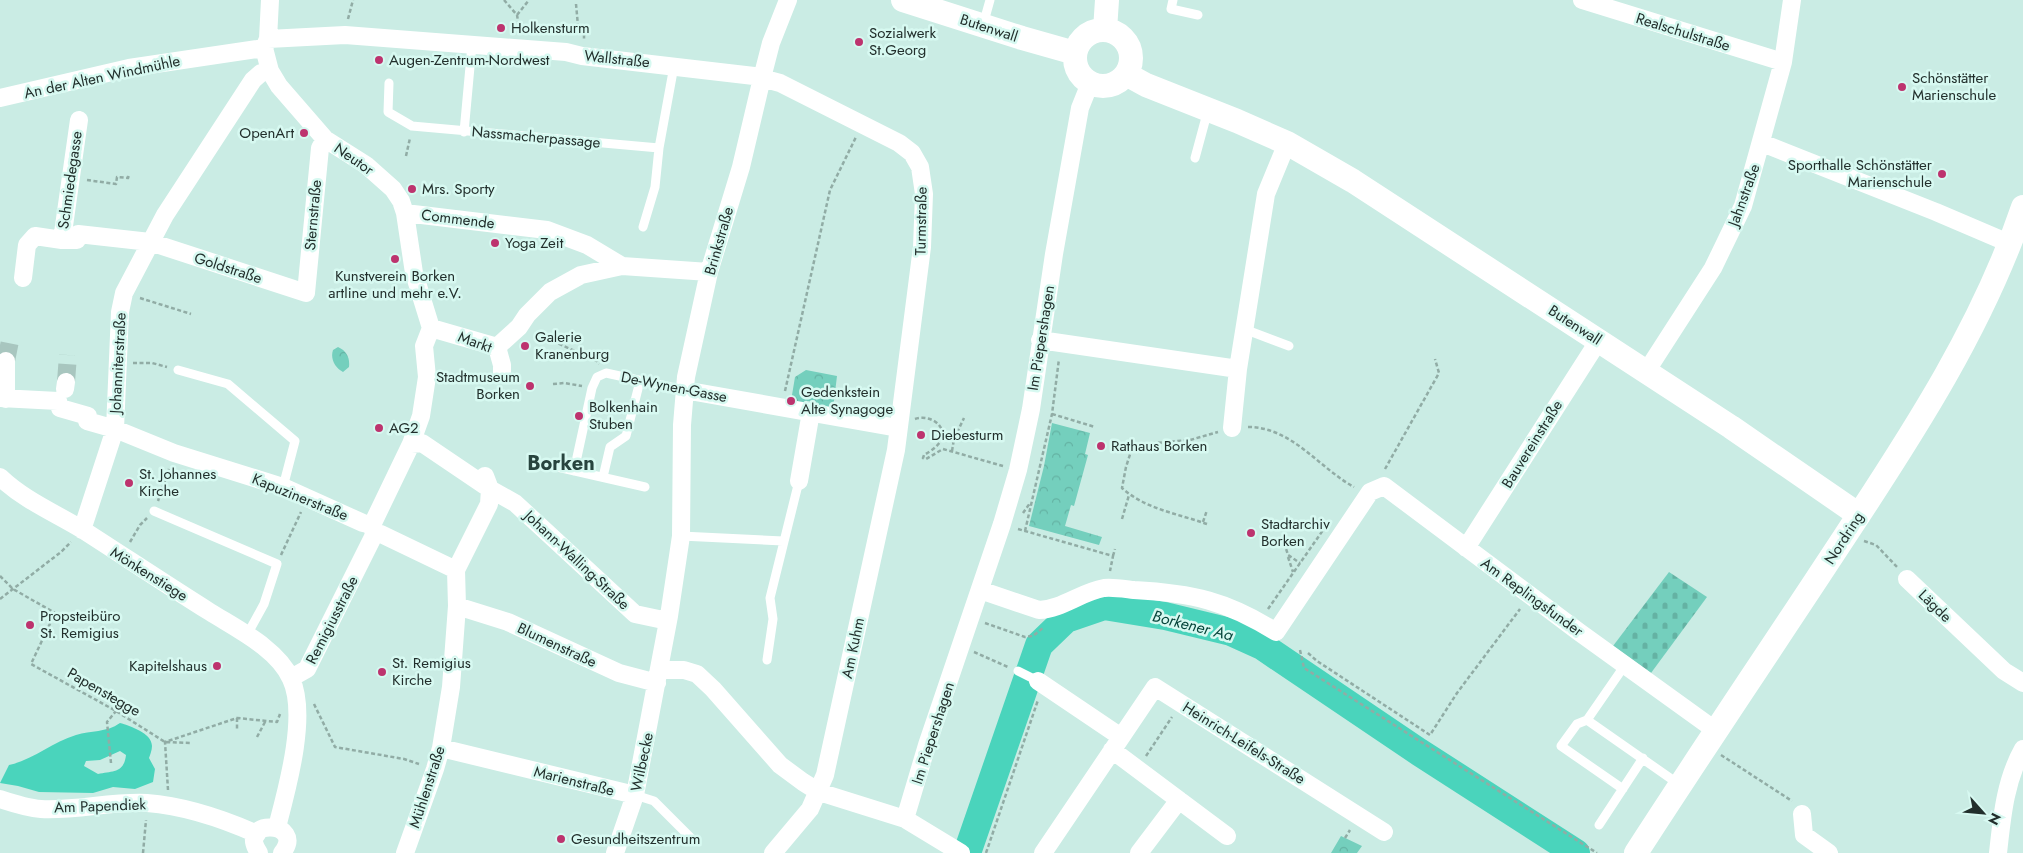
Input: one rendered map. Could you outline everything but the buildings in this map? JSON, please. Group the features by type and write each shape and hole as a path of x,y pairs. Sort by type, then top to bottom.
{"main road":[{"name":"Butenwall","path":"906,0 982,26 1075,53"},
{"path":"1105,30 1107,0"},
{"path":"1105,30 1114,32 1128,45 1131,54 1130,64 1126,74 1115,84 1107,86 1090,84 1079,73 1076,66 1075,53 1078,45 1087,35 1105,30"},
{"name":"Butenwall","path":"1126,74 1146,85 1287,143 1353,181 1599,340 1859,515"},
{"name":"Nordring","path":"1636,853 1859,515 1947,374 1984,304 2011,244 2023,207"}],"street":[{"name":"Neutor","path":"270,0 266,43 270,70 279,86 325,139 366,165 386,183 401,201 405,213 414,273 431,328"},
{"name":"Brinkstraße","path":"658,676 681,536 675,488 684,390 709,272 741,166 771,43 788,0"},
{"name":"Realschulstraße","path":"1582,0 1783,62"},
{"name":"Jahnstraße","path":"1646,372 1713,268 1743,206 1783,62 1792,0"},
{"name":"Wallstraße","path":"266,43 345,35 566,52 582,56 762,78"},
{"name":"An der Alten Windmühle","path":"0,98 129,68 266,43"},
{"name":"Johanniterstraße","path":"82,530 115,428 120,312 124,293 150,242 194,169 253,80 261,73 270,70"},
{"name":"Turmstraße","path":"762,78 780,83 899,143 912,153 920,167 924,194 922,247 898,428"},
{"name":"Im Piepershagen","path":"905,819 927,745 962,646 1018,470 1031,409 1049,341 1080,108 1090,84"},
{"name":"Schmiedegasse","path":"62,240 79,120"},
{"name":"Sternstraße","path":"306,293 320,148 325,139"},
{"path":"1232,428 1238,369 1266,194 1287,143"},
{"path":"1762,143 2011,244"},
{"name":"Commende","path":"405,213 547,230 587,245 622,266"},
{"name":"Goldstraße","path":"62,240 77,240 78,234 150,242 306,293"},
{"path":"23,278 27,245 35,236 62,240"},
{"path":"497,347 519,327 550,292 582,275 622,266 709,272"},
{"name":"Markt","path":"431,328 497,347 502,364 502,372"},
{"name":"Remigiusstraße","path":"293,687 307,669 373,530 411,444 421,416 427,377 424,346 431,328"},
{"name":"Bauvereinstraße","path":"1466,548 1599,340"},
{"path":"1049,341 1238,369"},
{"path":"3,399 6,360"},
{"name":"De-Wynen-Gasse","path":"684,390 898,428"},
{"name":"Kapuzinerstraße","path":"3,399 58,401 60,408 88,416 87,421 115,428 174,453 283,487 308,497 456,570"},
{"path":"799,481 811,412"},
{"name":"Am Kuhm","path":"774,853 810,809 825,775 898,428"},
{"path":"411,444 422,443 487,482"},
{"name":"Mönkenstiege","path":"0,477 14,491 82,530 246,635 278,659 293,687"},
{"name":"Mühlenstraße","path":"405,853 435,769 440,748 451,688 457,606 456,570 489,504 487,482"},
{"name":"Johann-Walling-Straße","path":"487,482 516,503 635,614 668,621"},
{"path":"980,590 1039,610 1048,610 1080,595 1105,588 1161,591 1210,600 1239,610 1276,632 1356,513 1377,489"},
{"name":"Am Replingsfunder","path":"1377,489 1466,548 1626,665 1711,738"},
{"name":"Lägde","path":"1907,579 2004,671 2023,683"},
{"name":"Blumenstraße","path":"457,606 508,622 619,673 658,676"},
{"path":"658,676 684,670 697,674 713,689 780,765 795,778 819,792 905,819 952,850"},
{"name":"Wilbecke","path":"615,853 635,795 658,676"},
{"path":"1041,683 1117,744 1137,769 1227,836"},
{"path":"276,827 282,807 298,726 293,687"},
{"name":"Heinrich-Leifels-Straße","path":"1042,853 1155,687 1384,832"},
{"name":"Marienstraße","path":"440,748 635,795"},
{"path":"1998,853 2002,810 2014,765 2023,749"},
{"name":"Am Papendiek","path":"0,799 40,809 147,803 215,816 257,834"},
{"path":"1139,853 1179,800"},
{"path":"1798,808 1804,835 1829,853"},
{"path":"258,853 254,844 257,834 268,826 281,830 286,840 285,852"}],"lane":[{"path":"982,26 990,0"},
{"path":"1173,0 1170,9 1198,15"},
{"path":"464,132 472,45"},
{"path":"643,226 655,187 659,148 674,66"},
{"name":"Nassmacherpassage","path":"389,83 388,112 412,126 659,148"},
{"path":"1196,158 1208,110"},
{"path":"1244,329 1289,346"},
{"path":"178,370 228,384 295,441 283,487"},
{"path":"574,471 592,388 597,377 606,374"},
{"name":"De-Wynen-Gasse","path":"606,374 684,390"},
{"path":"603,477 610,447 626,436 640,381"},
{"path":"553,466 645,487"},
{"path":"767,660 773,619 770,598 799,481"},
{"path":"154,511 277,564 264,604 246,635"},
{"path":"681,536 783,541"},
{"path":"1623,789 1561,746 1577,724 1587,720 1626,665"},
{"path":"1018,671 1041,683"},
{"path":"1587,720 1680,785"},
{"path":"1599,825 1643,758"},
{"name":"Marienstraße","path":"635,795 654,801 693,840"}],"path":[{"path":"504,0 517,15 529,0"},
{"path":"576,4 578,26"},
{"path":"781,407 830,190 862,125"},
{"path":"406,156 412,126"},
{"path":"89,180 116,184 117,177 128,178 129,174"},
{"path":"95,181 96,175"},
{"path":"124,293 190,314"},
{"name":"De-Wynen-Gasse","path":"519,327 569,347 596,361 606,374"},
{"path":"1025,531 1052,414 1060,359 1049,341"},
{"path":"1207,524 1153,507 1129,495 1122,488 1133,445 1190,440 1232,428 1255,428 1283,435 1353,486 1377,489 1383,472 1439,373 1435,359"},
{"path":"119,364 152,363 178,370"},
{"path":"553,384 564,383 592,388"},
{"path":"1031,409 1096,427"},
{"path":"898,428 918,418 932,419 940,425 942,434 940,442 923,458 943,449 1018,470"},
{"path":"952,451 954,438 964,418"},
{"path":"940,442 943,449"},
{"path":"134,535 140,524 154,511 174,453"},
{"path":"1349,493 1353,486"},
{"path":"1122,519 1129,495"},
{"path":"277,564 308,497"},
{"path":"1203,522 1207,510"},
{"path":"1259,621 1330,519"},
{"path":"1002,524 1113,556"},
{"path":"0,599 61,552 82,530"},
{"name":"Lägde","path":"1845,536 1876,545 1907,579"},
{"path":"1288,538 1284,542 1293,572"},
{"path":"1105,588 1115,549"},
{"path":"1288,555 1300,562"},
{"path":"0,576 13,589"},
{"name":"Papenstegge","path":"13,589 55,613 31,664 116,711 165,742"},
{"path":"1308,653 1317,661 1430,735 1454,701 1457,693 1530,596"},
{"path":"962,646 1018,671"},
{"path":"1300,650 1304,668 1597,853"},
{"path":"986,853 1041,683"},
{"path":"165,742 237,718 277,722 285,698 293,687 308,693 336,747 404,759 435,769"},
{"path":"1137,769 1181,703"},
{"path":"111,762 107,722 116,711"},
{"path":"237,718 237,731"},
{"path":"257,737 265,722"},
{"path":"1711,738 1798,808"},
{"path":"165,742 191,743"},
{"path":"165,742 169,806"},
{"path":"142,853 147,803"}],"green space":[{"path":"338,347 346,353 349,361 349,367 343,372 336,366 333,360 333,350"},
{"path":"806,370 837,376 833,409 818,407 815,403 808,401 804,404 795,402 792,395 795,377"},
{"path":"1052,423 1090,433 1085,454 1088,455 1074,506 1071,505 1065,526 1102,537 1099,545 1029,526 1044,466"},
{"path":"1669,572 1707,597 1651,673 1613,646"},
{"path":"1341,836 1362,846 1357,853 1331,853"}],"shaded area":[{"path":"120,723 135,728 145,734 151,741 152,746 149,758 155,769 153,782 135,789 113,787 93,793 39,792 0,783 9,765 18,763 67,738 115,726","holes":["120,751 126,755 123,765 117,770 98,774 84,766 86,761 100,760"]}],"waterway":[{"name":"Borkener Aa","path":"967,853 1039,645 1066,619 1104,606 1165,616 1231,632 1262,646 1419,752 1576,853"}],"tunnel":[{"path":"6,361 11,336"},
{"path":"66,382 68,355"}],"place":[{"name":"Holkensturm","path":"501,28"},
{"name":"Sozialwerk St.Georg","path":"859,42"},
{"name":"Augen-Zentrum-Nordwest","path":"379,60"},
{"name":"Schönstätter Marienschule","path":"1902,87"},
{"name":"OpenArt","path":"304,133"},
{"name":"Sporthalle Schönstätter Marienschule","path":"1942,174"},
{"name":"Mrs. Sporty","path":"412,189"},
{"name":"Yoga Zeit","path":"495,243"},
{"name":"Kunstverein Borken artline und mehr e.V.","path":"395,259"},
{"name":"Galerie Kranenburg","path":"525,346"},
{"name":"Stadtmuseum Borken","path":"530,386"},
{"name":"Gedenkstein Alte Synagoge","path":"791,401"},
{"name":"Bolkenhain Stuben","path":"579,416"},
{"name":"AG2","path":"379,428"},
{"name":"Diebesturm","path":"921,435"},
{"name":"Rathaus Borken","path":"1101,446"},
{"name":"St. Johannes Kirche","path":"129,483"},
{"name":"Stadtarchiv Borken","path":"1251,533"},
{"name":"Propsteibüro St. Remigius","path":"30,625"},
{"name":"Kapitelshaus","path":"217,666"},
{"name":"St. Remigius Kirche","path":"382,672"},
{"name":"Gesundheitszentrum","path":"561,839"}],"district":[{"name":"Borken","path":"561,463"}]}
